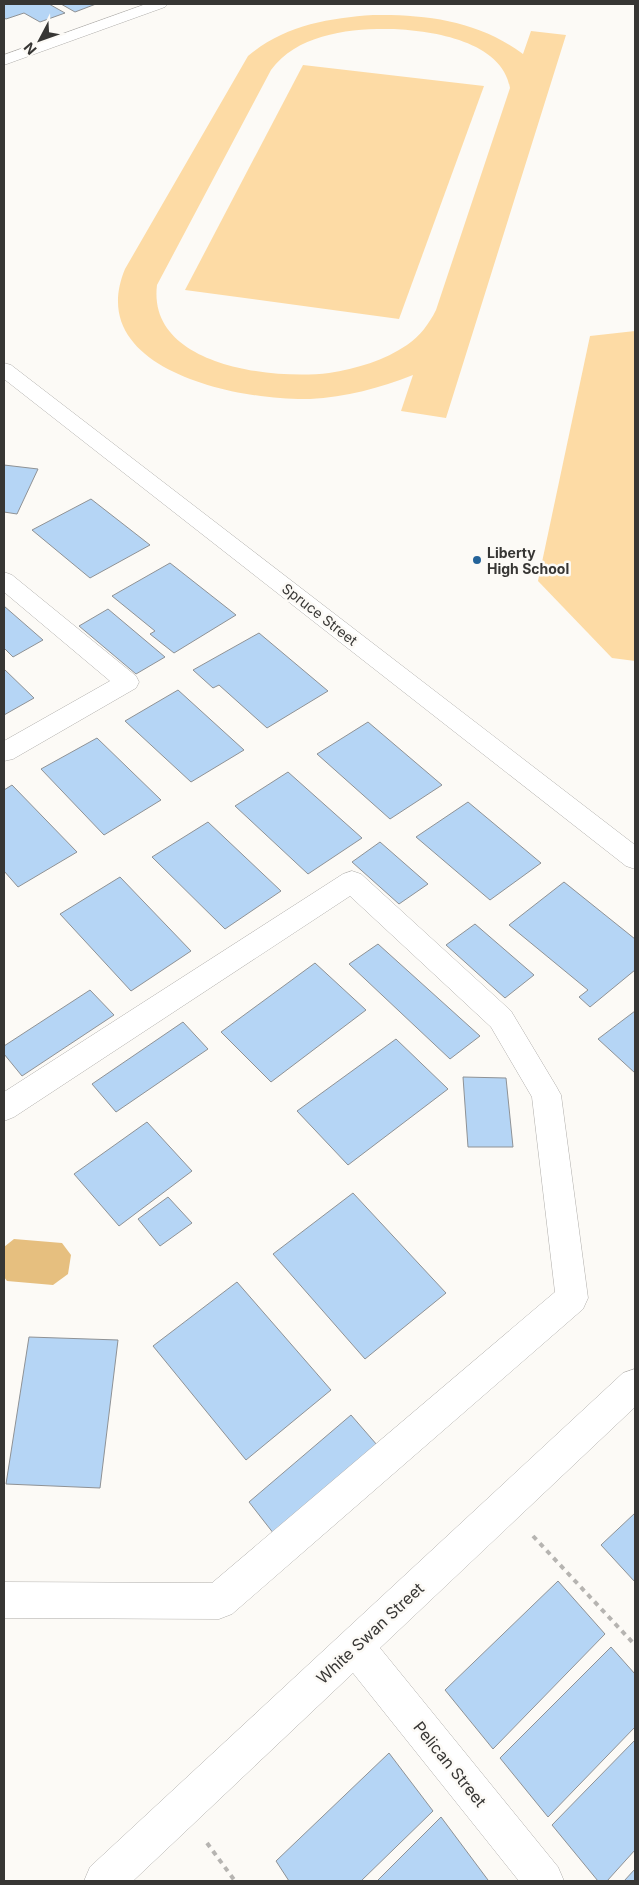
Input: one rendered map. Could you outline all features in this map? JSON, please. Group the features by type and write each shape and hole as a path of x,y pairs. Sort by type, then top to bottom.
{"street":[{"path":"4,60 160,4"},
{"name":"Spruce Street","path":"4,369 635,859"},
{"path":"4,580 126,682 4,752"},
{"path":"4,1108 352,882 501,1019 546,1095 572,1298 219,1601 4,1600"},
{"name":"White Swan Street","path":"104,1881 635,1385"},
{"name":"Pelican Street","path":"355,1646 544,1881"}],"path":[{"path":"506,1506 635,1645"}],"shaded area":[{"path":"373,15 413,16 451,22 488,34 523,54 531,31 566,35 446,418 401,411 413,375 363,391 310,399 246,394 210,385 176,373 147,355 126,332 118,304 125,269 248,56 276,37 307,25 339,18","holes":["361,30 410,30 446,36 480,49 494,59 504,72 510,88 436,310 427,325 412,341 389,355 360,366 329,373 305,375 277,374 247,370 218,362 192,350 172,334 159,312 157,285 271,70 282,58 296,48 327,35"]},
{"path":"303,65 484,86 399,319 185,290"},
{"path":"635,331 635,661 612,658 538,581 590,336"},
{"path":"14,1239 62,1243 71,1255 68,1274 53,1285 7,1281 4,1277 4,1247"}],"building":[{"path":"4,4 49,4 65,13 40,22 24,13 6,19 4,18"},
{"path":"61,4 96,4 75,12"},
{"path":"4,465 38,469 17,514 4,512"},
{"path":"91,499 150,545 90,578 32,530"},
{"path":"170,563 236,615 174,653 150,634 155,631 112,596"},
{"path":"4,606 43,640 13,657 4,648"},
{"path":"108,609 165,657 136,674 79,626"},
{"path":"259,633 328,691 267,728 219,685 213,688 193,670"},
{"path":"4,669 34,698 4,715"},
{"path":"178,690 244,750 191,782 125,721"},
{"path":"368,722 442,785 390,819 317,754"},
{"path":"97,738 161,800 104,835 41,769"},
{"path":"288,772 362,838 308,874 235,806"},
{"path":"12,785 77,852 18,887 4,871 4,790"},
{"path":"468,802 541,863 490,900 416,837"},
{"path":"208,822 281,891 225,929 152,857"},
{"path":"380,842 428,884 399,904 352,862"},
{"path":"120,877 191,951 131,991 60,914"},
{"path":"564,882 635,939 635,970 590,1007 579,997 588,990 509,925"},
{"path":"475,924 534,975 505,998 446,945"},
{"path":"378,944 480,1036 450,1059 349,964"},
{"path":"315,963 366,1010 271,1082 221,1032"},
{"path":"90,990 114,1015 22,1076 4,1054 4,1046"},
{"path":"635,1011 635,1073 598,1039"},
{"path":"183,1022 208,1049 116,1112 92,1084"},
{"path":"396,1039 448,1089 348,1165 297,1111"},
{"path":"463,1077 506,1078 513,1147 468,1147"},
{"path":"147,1122 192,1171 119,1226 74,1174"},
{"path":"353,1193 446,1293 365,1359 273,1254"},
{"path":"168,1197 192,1223 160,1246 138,1219"},
{"path":"237,1282 331,1390 246,1460 153,1346"},
{"path":"29,1337 118,1340 100,1488 6,1484"},
{"path":"351,1415 384,1453 281,1543 249,1502"},
{"path":"635,1513 635,1582 601,1545"},
{"path":"558,1581 605,1634 493,1749 445,1690"},
{"path":"611,1647 635,1674 635,1727 548,1817 500,1758"},
{"path":"635,1740 635,1850 607,1881 598,1881 552,1825"},
{"path":"389,1753 433,1811 361,1881 289,1881 276,1861"},
{"path":"441,1817 487,1881 377,1881"},
{"path":"635,1869 635,1881 624,1881"}],"place":[{"name":"Liberty High School","path":"477,560"}]}
